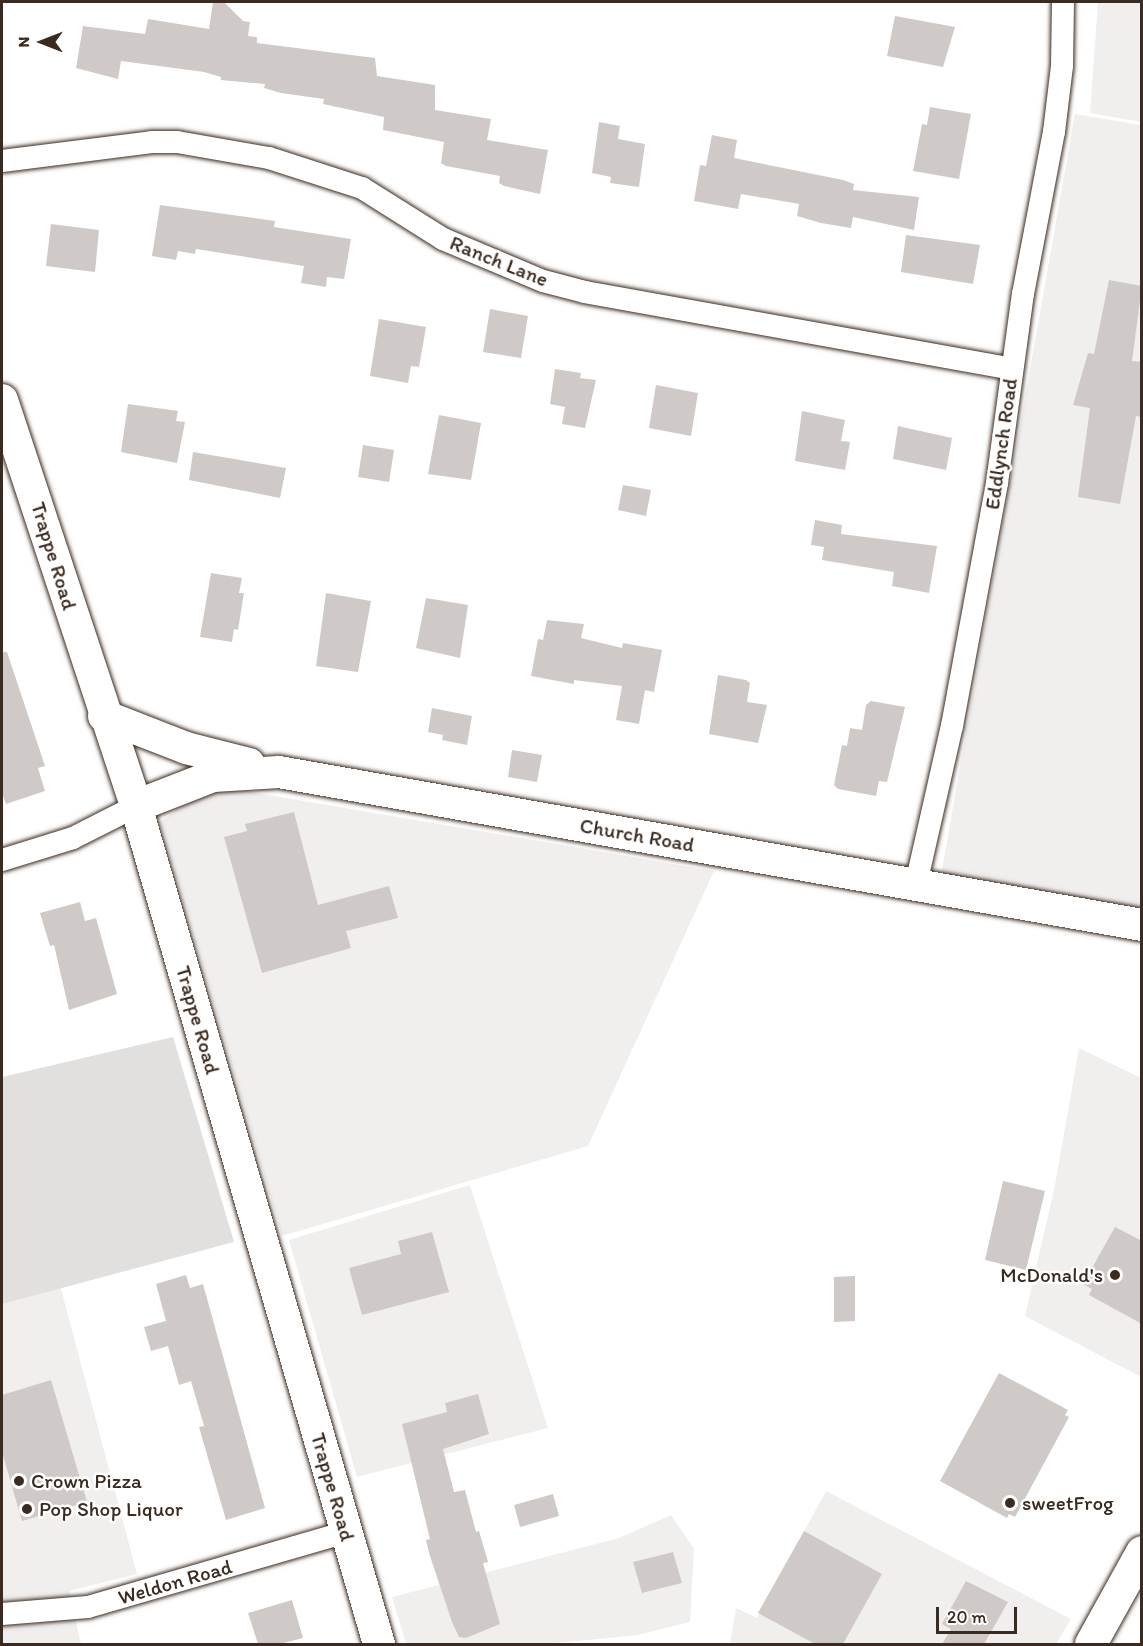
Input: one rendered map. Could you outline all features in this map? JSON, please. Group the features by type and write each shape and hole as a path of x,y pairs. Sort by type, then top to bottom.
{"street":[{"name":"Eddlynch Road","path":"916,884 980,579 1006,426 1011,369 1054,132 1062,66 1063,2"},
{"name":"Ranch Lane","path":"2,161 152,142 195,144 269,158 362,188 443,239 543,281 585,292 1011,369"},
{"name":"Trappe Road","path":"2,400 104,716 136,806 379,1644"},
{"path":"104,716 186,748 279,772"},
{"name":"Church Road","path":"136,806 213,776 279,772 1142,925"},
{"path":"2,860 73,838 136,806"},
{"name":"Weldon Road","path":"2,1614 88,1607 346,1532"},
{"path":"1091,1644 1142,1552"}],"shaded area":[{"path":"1098,2 1141,2 1141,122 1090,113"},
{"path":"1075,114 1141,125 1141,911 941,875"},
{"path":"234,789 714,871 588,1146 282,1236 160,822 194,797"},
{"path":"173,1037 234,1242 2,1304 2,1077"},
{"path":"1079,1048 1141,1078 1141,1377 1025,1316 1055,1185"},
{"path":"470,1185 548,1428 357,1477 289,1240"},
{"path":"60,1285 137,1574 69,1591 81,1644 2,1644 2,1301"},
{"path":"826,1491 1071,1619 1056,1644 730,1644 736,1608 757,1618"},
{"path":"671,1515 694,1549 690,1622 638,1635 547,1644 406,1644 392,1597 619,1538"}],"building":[{"path":"213,2 224,2 243,21 250,22 248,36 257,37 257,43 375,58 377,76 435,85 435,110 491,119 487,140 548,150 540,194 504,186 499,183 500,176 446,166 441,163 444,142 383,130 384,117 323,104 324,99 281,93 264,88 265,84 221,80 221,77 204,72 121,61 118,79 76,68 83,26 145,34 148,19 209,29"},
{"path":"895,16 955,27 943,67 887,56"},
{"path":"930,107 971,114 959,179 913,171 922,124 927,125"},
{"path":"599,122 620,126 618,139 645,144 639,187 610,183 611,177 592,173"},
{"path":"712,135 737,140 734,158 843,180 854,184 853,190 919,197 914,230 853,217 851,228 821,223 797,216 799,204 741,194 738,209 694,201 700,165 706,166"},
{"path":"160,205 275,221 274,227 351,239 344,279 327,277 326,287 301,283 304,266 196,249 195,254 178,251 176,260 152,256"},
{"path":"51,224 99,230 95,272 46,266"},
{"path":"906,235 980,245 973,284 901,272"},
{"path":"1109,280 1142,286 1132,361 1142,362 1142,417 1136,416 1120,504 1078,497 1090,408 1073,405 1088,353 1094,354"},
{"path":"490,309 528,316 521,358 483,352"},
{"path":"379,319 426,327 419,367 411,366 408,383 370,376"},
{"path":"555,369 581,373 580,378 596,380 585,428 562,424 565,407 550,404"},
{"path":"656,385 698,393 691,436 649,428"},
{"path":"128,404 178,411 176,421 185,422 177,463 121,452"},
{"path":"802,411 845,420 841,441 850,442 845,470 795,461"},
{"path":"439,415 481,423 471,480 428,474"},
{"path":"898,426 952,438 946,470 893,459"},
{"path":"363,445 394,450 389,482 358,477"},
{"path":"193,452 286,468 280,498 189,480"},
{"path":"623,485 651,490 646,516 618,510"},
{"path":"815,520 842,525 841,534 937,546 929,593 892,586 894,572 822,560 824,547 811,545"},
{"path":"211,573 242,578 239,593 244,593 238,630 234,629 232,642 200,637"},
{"path":"326,593 371,601 358,672 316,666"},
{"path":"426,598 468,605 460,658 416,648"},
{"path":"547,620 584,624 581,638 622,648 623,643 662,650 654,692 645,690 639,724 616,720 622,686 574,680 574,684 531,676 538,639 543,640"},
{"path":"2,652 7,652 45,766 38,768 45,791 6,804 2,793"},
{"path":"718,675 746,680 750,683 747,702 767,705 758,743 709,734"},
{"path":"871,701 905,707 887,782 879,781 876,796 838,789 834,785 842,745 847,746 850,728 862,730 866,705"},
{"path":"432,708 472,716 467,745 442,740 443,735 428,732"},
{"path":"512,750 542,755 537,782 508,777"},
{"path":"294,812 318,905 389,886 398,918 346,931 351,948 262,973 224,837 247,831 245,824"},
{"path":"80,902 85,921 96,918 117,994 69,1010 54,945 50,946 40,913"},
{"path":"1003,1181 1045,1191 1026,1270 985,1260"},
{"name":"McDonald's","path":"1115,1227 1142,1241 1142,1324 1089,1295 1092,1289 1083,1284"},
{"path":"432,1232 449,1292 362,1315 349,1268 401,1254 398,1241"},
{"path":"186,1275 190,1288 203,1284 265,1508 226,1520 199,1427 204,1426 191,1381 179,1385 168,1346 151,1351 144,1327 166,1321 156,1284"},
{"path":"855,1276 855,1321 834,1322 834,1277"},
{"path":"999,1373 1068,1410 1065,1415 1069,1417 1015,1517 1009,1514 1007,1518 940,1481"},
{"path":"51,1380 87,1502 22,1521 2,1452 2,1395"},
{"path":"478,1394 489,1434 443,1449 454,1492 465,1490 476,1532 479,1531 488,1562 483,1563 500,1624 466,1638 459,1637 452,1622 429,1553 426,1540 430,1539 402,1424 447,1412 445,1403"},
{"path":"553,1494 559,1516 520,1527 514,1505"},
{"path":"804,1531 882,1574 843,1644 815,1644 758,1613"},
{"path":"673,1552 682,1583 642,1593 633,1562"},
{"path":"966,1581 1008,1602 984,1644 942,1644 951,1629 942,1624"},
{"path":"292,1600 303,1638 280,1644 258,1644 248,1613"}],"place":[{"name":"McDonald's","path":"1115,1275"},
{"name":"Crown Pizza","path":"19,1481"},
{"name":"sweetFrog","path":"1010,1503"},
{"name":"Pop Shop Liquor","path":"27,1509"}]}
